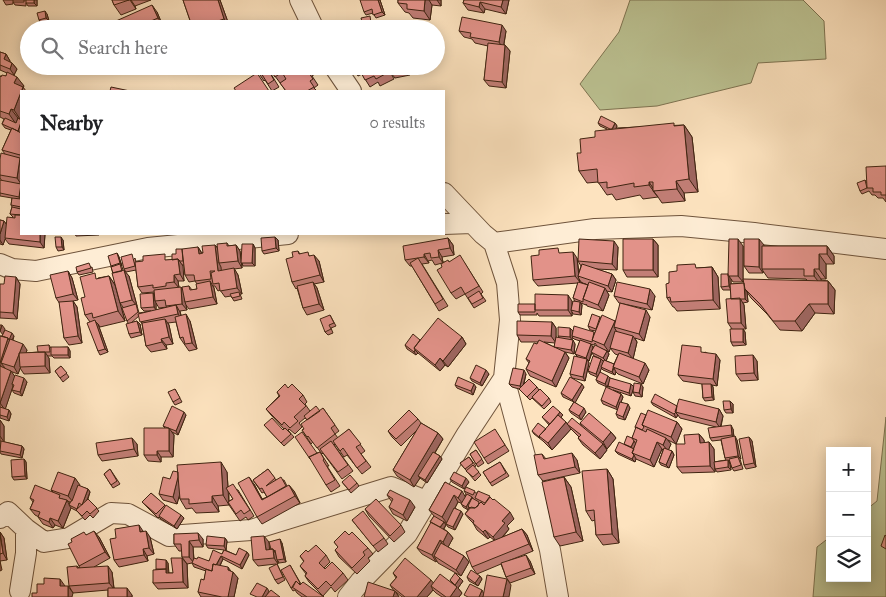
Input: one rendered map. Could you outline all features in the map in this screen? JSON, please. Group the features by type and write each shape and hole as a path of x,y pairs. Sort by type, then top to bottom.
{"street":[{"path":"300,0 310,20"},
{"path":"340,75 349,90"},
{"path":"445,194 494,243 506,283 510,320 504,378 550,550 558,597"},
{"path":"445,224 472,223"},
{"path":"494,243 595,229 681,226 886,249"},
{"path":"0,264 12,269 36,271 148,248 278,235"},
{"path":"348,597 407,534 466,434 504,378"},
{"path":"0,518 8,512 26,529 44,542 69,538 111,513 128,514 169,536 251,530 391,487 426,501"},
{"path":"20,591 26,554 26,529"}],"green space":[{"path":"630,0 803,0 824,21 826,59 758,63 751,83 657,106 600,110 580,84 619,32"},
{"path":"886,417 886,597 813,597 817,547 826,540 826,582 871,582 871,506 877,501"}],"building":[{"path":"13,0 24,0 24,2 13,2"},
{"path":"26,0 34,0 34,3 26,3"},
{"path":"112,0 129,0 114,5"},
{"path":"183,0 218,0 224,19 190,20"},
{"path":"360,0 378,0 382,12 373,15 372,9 364,12"},
{"path":"398,0 425,0 424,11 407,9 407,4 398,3"},
{"path":"464,0 503,0 501,7 480,2 479,7 463,3"},
{"path":"152,5 158,18 153,20 118,20"},
{"path":"45,11 46,18 39,20 37,13"},
{"path":"370,16 371,20 362,20 361,18"},
{"path":"462,17 502,25 499,42 470,37 471,33 459,31"},
{"path":"488,43 505,45 502,82 484,80"},
{"path":"0,52 6,54 4,59 12,63 10,69 0,65"},
{"path":"7,72 17,77 14,83 23,87 20,90 14,110 11,109 9,114 0,111 0,76 6,76"},
{"path":"254,75 258,75 268,90 235,90 234,88"},
{"path":"262,75 271,75 274,80 268,84"},
{"path":"284,75 310,75 313,79 310,81 314,87 309,90 285,90 280,83 286,79"},
{"path":"362,75 383,75 376,79 374,76 365,80"},
{"path":"111,87 125,90 110,90"},
{"path":"601,116 615,123 612,129 598,123"},
{"path":"5,118 16,123 18,118 20,119 18,131 2,124"},
{"path":"674,123 674,126 684,125 689,179 676,181 677,189 653,191 653,182 649,182 649,185 634,187 634,183 607,188 607,182 598,183 597,169 579,171 577,153 581,153 580,139 595,137 595,131"},
{"path":"12,128 20,132 20,155 2,150"},
{"path":"1,153 20,158 17,178 0,175"},
{"path":"886,166 886,195 881,195 881,192 873,192 873,188 867,188 866,167"},
{"path":"0,180 20,184 19,197 0,193"},
{"path":"865,180 867,188 860,191 857,183"},
{"path":"12,198 20,199 20,207 11,205"},
{"path":"12,207 20,209 20,215 10,214"},
{"path":"15,215 20,215 20,235 40,235 40,242 5,238 7,217 15,218"},
{"path":"0,220 4,221 0,234"},
{"path":"55,237 61,237 62,247 56,247"},
{"path":"275,237 276,248 262,251 261,238"},
{"path":"448,238 450,248 438,250 439,257 431,258 430,253 424,254 424,257 405,260 403,246"},
{"path":"579,239 614,241 612,264 578,261"},
{"path":"623,239 653,239 653,270 623,270"},
{"path":"729,239 738,239 738,276 728,276"},
{"path":"744,239 759,239 759,267 744,266"},
{"path":"227,243 227,246 236,245 238,261 219,263 217,244"},
{"path":"242,244 253,244 252,263 241,263"},
{"path":"215,245 218,271 234,268 237,288 220,291 219,283 213,284 211,273 215,271 210,271 211,279 195,281 194,275 185,275 182,249 198,247 199,254 203,253 202,246"},
{"path":"762,246 827,246 827,254 819,254 819,269 814,269 814,276 804,276 804,269 762,269"},
{"path":"558,248 559,253 573,252 575,276 533,280 531,256 539,255 539,250"},
{"path":"176,249 182,249 183,261 178,259 172,260 172,254 176,254"},
{"path":"298,251 299,254 308,252 309,256 314,255 320,275 292,282 286,259 293,257 292,252"},
{"path":"117,253 120,263 111,266 108,256"},
{"path":"132,254 135,266 124,269 121,257"},
{"path":"165,254 165,260 178,259 180,274 174,275 174,282 166,283 166,286 153,288 153,285 138,287 135,262 143,261 143,256"},
{"path":"460,255 479,286 465,294 461,287 451,293 437,270 442,267 441,264 448,260 449,262"},
{"path":"418,258 443,299 435,304 410,263"},
{"path":"89,263 91,268 77,272 76,267"},
{"path":"120,264 122,271 113,273 111,267"},
{"path":"582,264 612,274 608,286 578,276"},
{"path":"695,264 696,268 712,267 713,300 671,302 670,297 667,298 666,284 669,283 669,272 677,271 677,265"},
{"path":"124,270 132,300 120,303 112,273"},
{"path":"68,271 73,294 56,298 50,275"},
{"path":"95,273 96,279 109,276 118,311 93,318 92,313 85,315 81,298 85,297 80,277"},
{"path":"721,274 728,274 729,286 721,287"},
{"path":"5,276 16,277 13,313 0,312 0,284 4,284"},
{"path":"743,279 828,281 828,304 809,304 795,321 773,321 745,289"},
{"path":"210,281 213,297 185,302 182,287 189,286 190,290 197,289 196,284"},
{"path":"313,282 319,304 303,308 297,286"},
{"path":"578,282 588,285 583,302 573,298"},
{"path":"589,282 605,288 598,305 583,299"},
{"path":"617,282 650,289 647,304 614,296"},
{"path":"744,283 745,299 731,299 730,284"},
{"path":"181,287 182,304 166,306 165,300 155,301 154,290"},
{"path":"479,291 483,298 472,304 468,298"},
{"path":"239,292 240,296 232,298 230,294"},
{"path":"153,293 154,307 141,308 140,294"},
{"path":"535,294 568,295 568,310 535,310"},
{"path":"740,298 741,323 728,323 726,299"},
{"path":"73,301 78,336 64,338 59,302"},
{"path":"573,301 580,302 579,312 571,310"},
{"path":"620,303 646,310 639,334 614,327"},
{"path":"136,304 138,312 127,321 122,308"},
{"path":"518,304 535,304 535,312 518,312"},
{"path":"176,305 178,314 140,322 138,314"},
{"path":"186,314 192,343 185,344 183,337 180,338 175,317"},
{"path":"592,314 600,317 596,329 588,326"},
{"path":"330,315 334,323 329,325 331,329 325,332 320,319"},
{"path":"602,315 615,321 604,345 592,340"},
{"path":"438,318 462,337 443,361 440,358 435,365 414,348"},
{"path":"165,319 169,337 161,339 162,342 146,346 142,323"},
{"path":"95,320 105,349 98,351 87,323"},
{"path":"137,321 140,332 129,334 126,324"},
{"path":"517,321 552,322 551,336 517,335"},
{"path":"574,326 594,332 592,342 572,336"},
{"path":"558,327 570,328 570,337 558,336"},
{"path":"730,329 743,329 743,342 731,342"},
{"path":"5,330 12,333 9,340 2,336"},
{"path":"615,331 633,336 628,353 610,348"},
{"path":"413,334 420,340 414,348 414,352 405,345"},
{"path":"0,336 8,338 0,363"},
{"path":"556,337 573,340 571,350 554,347"},
{"path":"10,339 23,344 14,367 1,363"},
{"path":"539,340 565,352 552,381 526,369 530,361 526,359 534,343 537,344"},
{"path":"580,340 591,344 586,358 575,354"},
{"path":"49,345 50,352 38,352 37,346"},
{"path":"595,345 607,351 603,358 591,352"},
{"path":"682,345 701,347 701,352 716,354 713,379 678,375"},
{"path":"51,347 68,347 68,355 51,355"},
{"path":"45,352 45,366 20,367 19,353"},
{"path":"619,353 645,363 639,377 613,367"},
{"path":"753,355 754,373 736,374 735,356"},
{"path":"574,356 587,359 583,377 570,374"},
{"path":"593,356 601,359 596,374 588,371"},
{"path":"604,360 614,364 612,372 601,367"},
{"path":"476,365 486,370 480,383 470,378"},
{"path":"0,366 11,371 0,403"},
{"path":"61,366 67,373 60,378 55,371"},
{"path":"513,368 524,370 520,386 509,384"},
{"path":"600,372 608,376 605,384 596,380"},
{"path":"15,375 24,378 20,392 12,390"},
{"path":"458,377 474,384 471,391 455,385"},
{"path":"570,377 582,384 572,400 561,393"},
{"path":"610,378 631,384 629,393 608,386"},
{"path":"529,379 537,387 527,397 519,389"},
{"path":"634,383 641,384 639,393 633,392"},
{"path":"285,384 288,388 292,384 303,395 299,399 306,406 294,417 298,421 290,428 284,422 282,425 266,409 280,396 277,392"},
{"path":"702,384 711,384 712,397 703,398"},
{"path":"606,387 621,394 616,407 601,400"},
{"path":"175,389 180,398 173,402 168,392"},
{"path":"540,389 549,398 542,406 532,397"},
{"path":"655,394 677,406 676,412 674,414 651,402"},
{"path":"679,399 719,409 716,422 675,412"},
{"path":"723,401 730,401 731,409 724,410"},
{"path":"574,402 584,408 579,416 569,410"},
{"path":"620,402 628,404 623,417 616,414"},
{"path":"172,406 184,412 176,431 163,426"},
{"path":"316,406 320,411 307,420 304,416"},
{"path":"553,406 560,412 550,424 542,417"},
{"path":"0,407 9,410 7,417 0,415"},
{"path":"323,408 335,425 331,428 335,434 317,448 302,430 304,429 301,424"},
{"path":"409,410 418,419 396,439 388,431"},
{"path":"648,410 677,422 671,437 642,425"},
{"path":"589,413 611,432 603,442 580,423"},
{"path":"641,413 646,415 642,430 635,427"},
{"path":"558,415 566,422 548,443 539,436"},
{"path":"272,418 283,430 285,428 291,434 281,443 264,425"},
{"path":"572,418 603,444 595,453 578,438 581,435 567,424"},
{"path":"421,423 438,433 410,480 393,470"},
{"path":"538,423 546,429 539,436 540,438 532,431"},
{"path":"731,425 732,435 710,438 708,428"},
{"path":"636,427 646,432 647,429 666,438 663,445 657,442 650,460 632,453 637,440 632,438"},
{"path":"144,428 169,428 169,451 157,451 157,455 144,455"},
{"path":"349,429 361,444 356,447 366,461 357,468 343,448 340,451 333,441"},
{"path":"495,429 505,445 484,458 474,442"},
{"path":"302,432 317,453 309,457 310,459 295,437"},
{"path":"699,434 700,443 709,442 710,466 677,467 676,444 685,444 684,435"},
{"path":"627,436 634,441 631,447 624,444"},
{"path":"735,436 738,456 725,458 721,439"},
{"path":"749,437 754,463 744,465 739,439"},
{"path":"132,438 134,449 98,455 96,443"},
{"path":"1,441 22,446 20,455 0,451"},
{"path":"331,441 348,465 338,472 320,449"},
{"path":"619,442 634,449 632,459 615,451"},
{"path":"664,448 672,451 666,465 659,462"},
{"path":"476,450 482,459 476,464 470,454"},
{"path":"320,452 335,480 326,485 309,457"},
{"path":"433,452 440,456 425,480 418,476"},
{"path":"572,453 575,467 538,475 534,455 542,454 544,459"},
{"path":"469,457 473,463 465,469 460,463"},
{"path":"738,457 741,465 732,468 729,459"},
{"path":"24,459 25,476 12,477 11,460"},
{"path":"728,460 728,467 715,469 714,462"},
{"path":"221,462 223,495 212,496 212,502 189,504 189,499 180,499 177,465"},
{"path":"500,462 506,473 490,483 483,472"},
{"path":"473,465 479,472 473,477 466,471"},
{"path":"110,469 117,481 111,485 104,474"},
{"path":"268,469 275,478 266,486 281,477 286,486 267,497 262,488 260,489 253,480"},
{"path":"607,469 612,534 596,535 594,510 586,511 582,471"},
{"path":"173,471 178,472 178,477 173,497 159,494 163,477 170,479"},
{"path":"58,472 75,478 68,496 51,490"},
{"path":"454,472 466,478 462,486 450,479"},
{"path":"350,475 357,483 349,490 342,482"},
{"path":"249,477 262,500 289,485 295,496 257,517 238,483"},
{"path":"564,477 576,532 554,537 542,482"},
{"path":"445,482 462,491 458,498 454,495 442,517 429,510"},
{"path":"233,484 250,510 244,514 241,510 236,514 228,502 233,499 226,488"},
{"path":"35,485 60,495 59,498 67,500 58,521 50,518 49,522 38,517 40,512 30,509 34,500 30,498"},
{"path":"78,485 88,489 82,505 79,503 77,509 69,505"},
{"path":"466,487 475,491 473,495 464,491"},
{"path":"390,490 410,500 403,515 389,507 393,499 387,495"},
{"path":"478,491 490,496 485,503 475,498"},
{"path":"151,493 165,505 156,514 142,502"},
{"path":"467,494 472,497 466,507 461,504"},
{"path":"490,497 510,512 502,521 505,523 493,537 485,530 483,532 465,514 471,507 475,508 481,502 484,505"},
{"path":"472,498 479,502 475,508 468,506"},
{"path":"88,499 97,508 90,514 87,511 82,516 76,510"},
{"path":"376,499 401,525 390,536 365,509"},
{"path":"166,505 181,515 174,526 159,516"},
{"path":"454,508 461,511 453,527 446,524"},
{"path":"363,511 384,538 373,546 352,520"},
{"path":"434,516 444,522 440,527 430,522"},
{"path":"431,522 448,532 443,542 440,540 432,555 417,548"},
{"path":"139,525 140,532 146,531 149,548 143,549 144,555 114,560 110,539 116,538 115,529"},
{"path":"522,529 529,544 472,567 466,552"},
{"path":"94,531 105,552 79,566 68,544 72,542 71,539 84,532 86,535"},
{"path":"345,531 349,535 352,532 368,548 363,552 365,555 352,568 335,550 338,547 334,542"},
{"path":"198,533 199,540 189,541 189,557 182,557 181,544 174,544 174,534"},
{"path":"0,535 3,553 0,554"},
{"path":"207,536 225,538 224,546 206,545"},
{"path":"264,536 266,550 273,549 274,558 253,560 251,537"},
{"path":"886,536 886,549 881,546"},
{"path":"280,539 284,559 277,560 275,550 271,549 269,542"},
{"path":"441,543 464,556 456,570 434,556"},
{"path":"316,545 326,555 319,563 325,569 332,562 343,573 331,586 326,581 318,589 305,576 307,573 300,566 304,561 300,556 306,550 308,552"},
{"path":"239,548 247,552 240,565 221,556 216,565 213,564 212,571 192,563 194,558 197,559 198,557 209,561 213,550 222,554 224,550 236,555"},
{"path":"526,555 531,568 506,577 501,563"},
{"path":"171,558 182,558 183,582 153,583 153,570 166,569 166,573 173,573"},
{"path":"405,558 431,580 417,597 405,597 390,585 397,577 393,573"},
{"path":"156,559 166,560 166,569 156,569"},
{"path":"213,564 228,567 228,570 233,572 228,597 198,592 201,579 204,580 206,569 212,571"},
{"path":"277,564 283,577 275,580 269,568"},
{"path":"290,565 300,583 296,581 291,588 281,570"},
{"path":"77,566 77,568 108,566 109,583 69,586 67,567"},
{"path":"471,570 480,576 475,583 467,577"},
{"path":"455,573 460,578 455,585 450,580"},
{"path":"440,574 457,587 450,597 446,597 431,586"},
{"path":"487,575 507,579 503,597 483,597"},
{"path":"44,578 60,579 60,586 68,586 68,597 32,597 32,593 37,593 37,584 44,584"},
{"path":"296,581 300,585 303,582 324,597 307,597 292,587"},
{"path":"368,582 395,591 393,597 364,597"},
{"path":"257,583 267,588 262,597 250,594"},
{"path":"470,584 482,590 479,597 464,595"},
{"path":"108,588 127,588 127,597 108,597"},
{"path":"271,590 280,597 265,597"}]}
